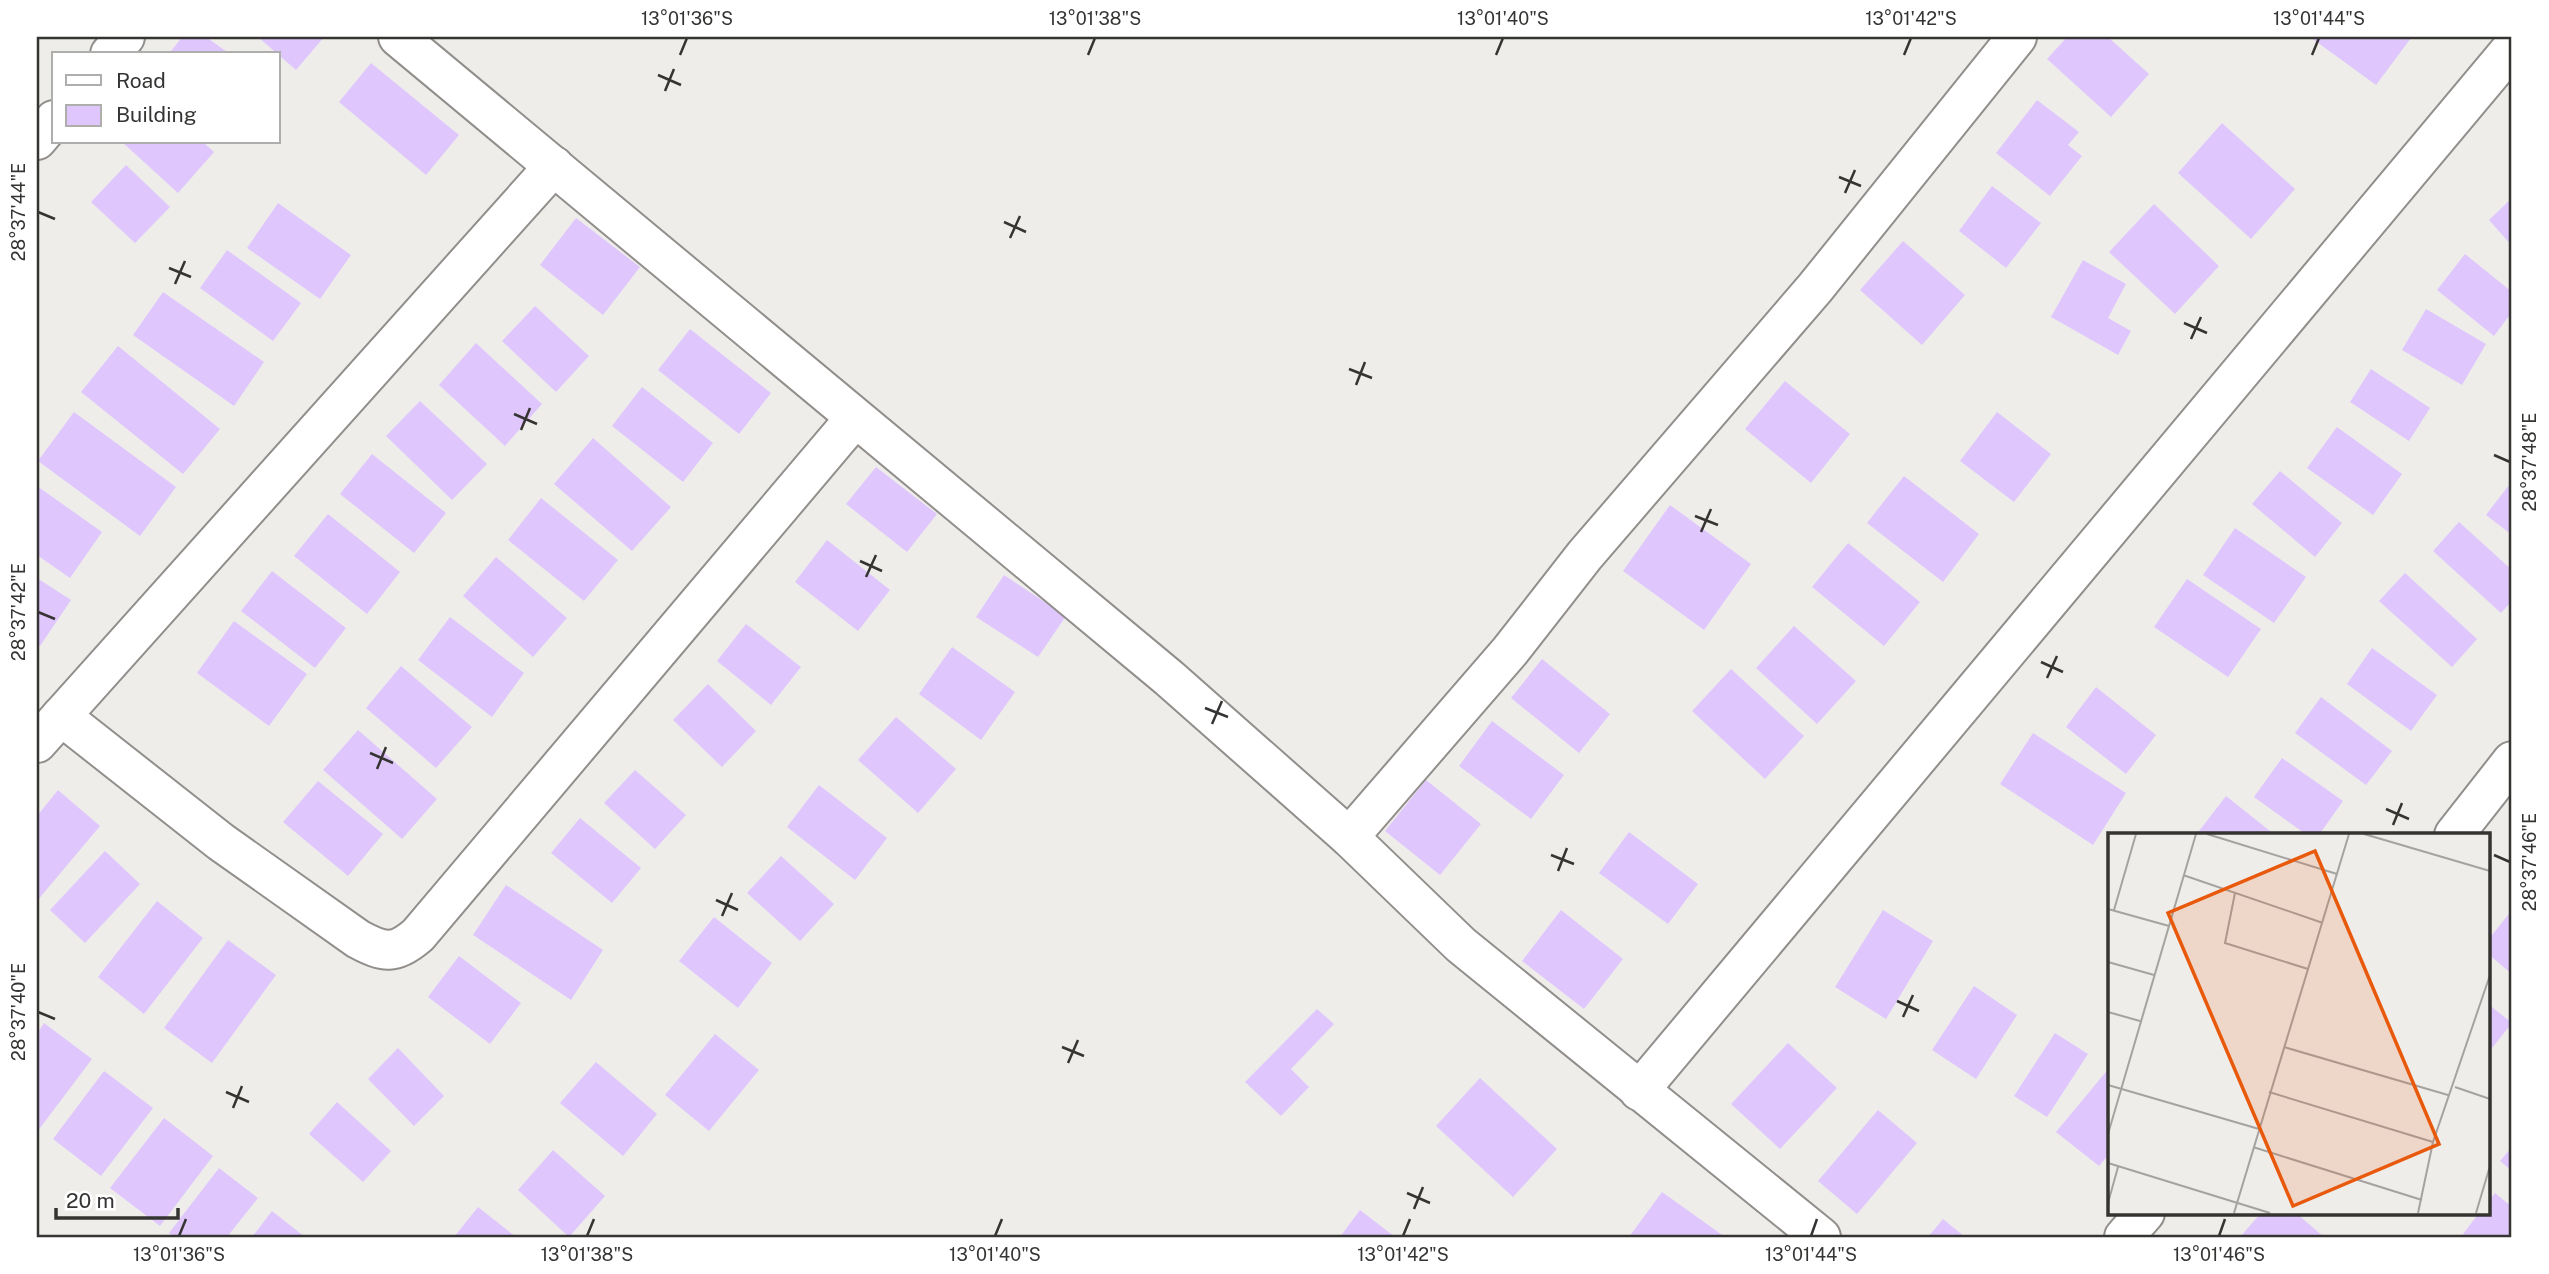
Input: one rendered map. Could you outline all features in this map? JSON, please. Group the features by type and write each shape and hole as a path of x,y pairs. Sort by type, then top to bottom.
{"street":[{"path":"112,52 125,37"},
{"path":"398,37 1169,678 1349,837 1461,945 1821,1237"},
{"path":"1349,837 1510,651 1585,555 1815,288 2017,37"},
{"path":"1639,1091 2512,48"},
{"path":"37,141 52,122"},
{"path":"554,166 49,730 221,842 358,939 379,950 402,948 418,935 855,418"},
{"path":"2456,833 2512,761"},
{"path":"2124,1237 2144,1214"}],"building":[{"path":"182,37 206,37 227,52 171,52"},
{"path":"258,37 324,37 296,70 280,56 280,52 275,52"},
{"path":"2067,37 2108,37 2149,74 2111,117 2047,59"},
{"path":"2310,37 2409,37 2411,38 2376,85"},
{"path":"371,63 459,135 426,175 339,102"},
{"path":"2037,100 2079,132 2068,145 2082,156 2050,196 1996,153"},
{"path":"2222,123 2295,189 2251,239 2178,173"},
{"path":"124,144 205,144 214,152 178,193"},
{"path":"126,165 170,207 135,243 91,202"},
{"path":"1992,186 2041,223 2006,268 1959,231"},
{"path":"2512,198 2512,246 2489,220"},
{"path":"278,203 351,255 320,299 247,248"},
{"path":"2154,204 2219,266 2175,314 2109,252"},
{"path":"576,218 640,267 603,315 540,265"},
{"path":"1903,241 1965,295 1922,345 1860,290"},
{"path":"227,250 301,303 273,341 200,288"},
{"path":"2465,254 2512,292 2512,312 2494,336 2437,290"},
{"path":"2083,260 2126,284 2108,318 2131,331 2118,355 2051,317"},
{"path":"163,292 264,362 234,406 133,335"},
{"path":"535,306 589,356 556,392 502,341"},
{"path":"2426,309 2486,344 2462,385 2402,350"},
{"path":"690,329 771,393 739,434 658,370"},
{"path":"476,343 542,404 505,446 439,385"},
{"path":"118,346 220,429 183,474 81,392"},
{"path":"2371,369 2430,408 2409,441 2350,402"},
{"path":"1785,381 1850,434 1811,483 1745,429"},
{"path":"642,387 713,443 683,482 612,426"},
{"path":"420,401 487,464 452,500 386,436"},
{"path":"74,412 176,487 140,536 38,461"},
{"path":"1997,412 2051,454 2014,502 1960,461"},
{"path":"2337,427 2402,474 2373,515 2307,468"},
{"path":"593,438 671,507 632,551 554,484"},
{"path":"372,454 446,513 414,553 340,494"},
{"path":"876,467 937,514 907,552 846,504"},
{"path":"2280,471 2342,523 2315,557 2252,504"},
{"path":"1904,476 1979,534 1943,582 1867,523"},
{"path":"2512,481 2512,535 2486,515"},
{"path":"37,486 102,532 70,578 37,555"},
{"path":"541,498 618,560 584,601 508,540"},
{"path":"1670,505 1751,564 1704,630 1623,571"},
{"path":"328,514 400,572 367,614 294,556"},
{"path":"2459,522 2512,570 2512,601 2501,613 2433,551"},
{"path":"2235,528 2306,577 2274,623 2203,575"},
{"path":"827,540 890,590 858,631 795,582"},
{"path":"1848,543 1920,602 1884,646 1812,587"},
{"path":"496,557 567,618 533,657 463,596"},
{"path":"272,571 346,628 315,668 241,611"},
{"path":"2405,573 2477,639 2452,667 2379,601"},
{"path":"1004,575 1066,616 1038,657 976,617"},
{"path":"37,578 71,600 40,646 37,643"},
{"path":"2187,579 2261,629 2228,677 2154,627"},
{"path":"450,617 524,673 492,717 418,660"},
{"path":"234,621 307,674 269,726 197,673"},
{"path":"746,624 801,667 771,705 717,661"},
{"path":"1794,626 1856,681 1817,724 1756,668"},
{"path":"952,647 1015,692 981,740 919,694"},
{"path":"2372,648 2437,695 2411,731 2347,684"},
{"path":"1542,659 1610,714 1579,753 1511,698"},
{"path":"401,666 472,727 436,768 366,708"},
{"path":"1731,669 1804,736 1765,779 1692,711"},
{"path":"708,684 756,731 722,767 673,720"},
{"path":"2096,687 2156,735 2126,774 2066,727"},
{"path":"2321,697 2392,751 2366,785 2295,733"},
{"path":"896,717 956,769 918,813 858,760"},
{"path":"1492,721 1564,775 1531,819 1459,766"},
{"path":"358,730 437,799 402,839 323,770"},
{"path":"2033,733 2126,793 2093,845 2000,784"},
{"path":"2282,758 2343,801 2320,833 2304,833 2254,797"},
{"path":"635,770 686,815 655,849 604,803"},
{"path":"1426,780 1481,824 1440,875 1385,831"},
{"path":"318,781 383,834 348,876 283,822"},
{"path":"819,785 887,838 855,880 787,827"},
{"path":"58,790 100,826 37,901 37,816"},
{"path":"2226,796 2272,833 2198,833"},
{"path":"580,818 641,868 612,903 551,853"},
{"path":"1629,832 1698,884 1668,924 1599,873"},
{"path":"105,851 140,884 85,943 50,910"},
{"path":"781,856 834,904 800,941 747,893"},
{"path":"506,885 603,950 571,1000 473,935"},
{"path":"157,901 203,938 144,1014 98,977"},
{"path":"1561,910 1623,959 1584,1009 1522,961"},
{"path":"1883,910 1933,941 1886,1019 1835,987"},
{"path":"2512,910 2512,974 2490,956 2490,938"},
{"path":"714,917 772,963 738,1008 679,961"},
{"path":"228,940 276,975 212,1063 164,1028"},
{"path":"459,956 521,1003 490,1044 428,997"},
{"path":"1974,986 2017,1015 1976,1079 1932,1050"},
{"path":"2490,1006 2512,1023 2490,1050"},
{"path":"1317,1009 1334,1024 1291,1069 1309,1087 1281,1116 1245,1082"},
{"path":"44,1023 92,1059 37,1132 37,1034"},
{"path":"2055,1033 2088,1054 2047,1117 2014,1096"},
{"path":"715,1034 759,1070 709,1131 665,1095"},
{"path":"1788,1043 1837,1088 1780,1149 1731,1104"},
{"path":"398,1048 444,1096 414,1126 368,1079"},
{"path":"596,1062 657,1114 623,1156 560,1103"},
{"path":"2108,1069 2108,1155 2099,1166 2056,1132"},
{"path":"104,1071 153,1108 101,1176 53,1139"},
{"path":"1480,1078 1557,1149 1513,1197 1436,1126"},
{"path":"337,1102 391,1151 363,1182 309,1134"},
{"path":"1878,1110 1917,1143 1857,1214 1818,1181"},
{"path":"164,1118 213,1156 160,1226 110,1188"},
{"path":"2512,1147 2512,1171 2500,1161"},
{"path":"553,1150 605,1196 569,1237 518,1190"},
{"path":"219,1168 258,1198 227,1237 174,1237 169,1233"},
{"path":"1662,1192 1725,1237 1629,1237"},
{"path":"2495,1193 2512,1207 2512,1237 2467,1237 2463,1234 2478,1214 2490,1214 2490,1199"},
{"path":"478,1207 516,1237 454,1237"},
{"path":"1360,1210 1395,1237 1340,1237"},
{"path":"272,1211 305,1237 252,1237"},
{"path":"2260,1214 2297,1214 2324,1237 2240,1237"},
{"path":"1943,1219 1965,1237 1928,1237"}]}
